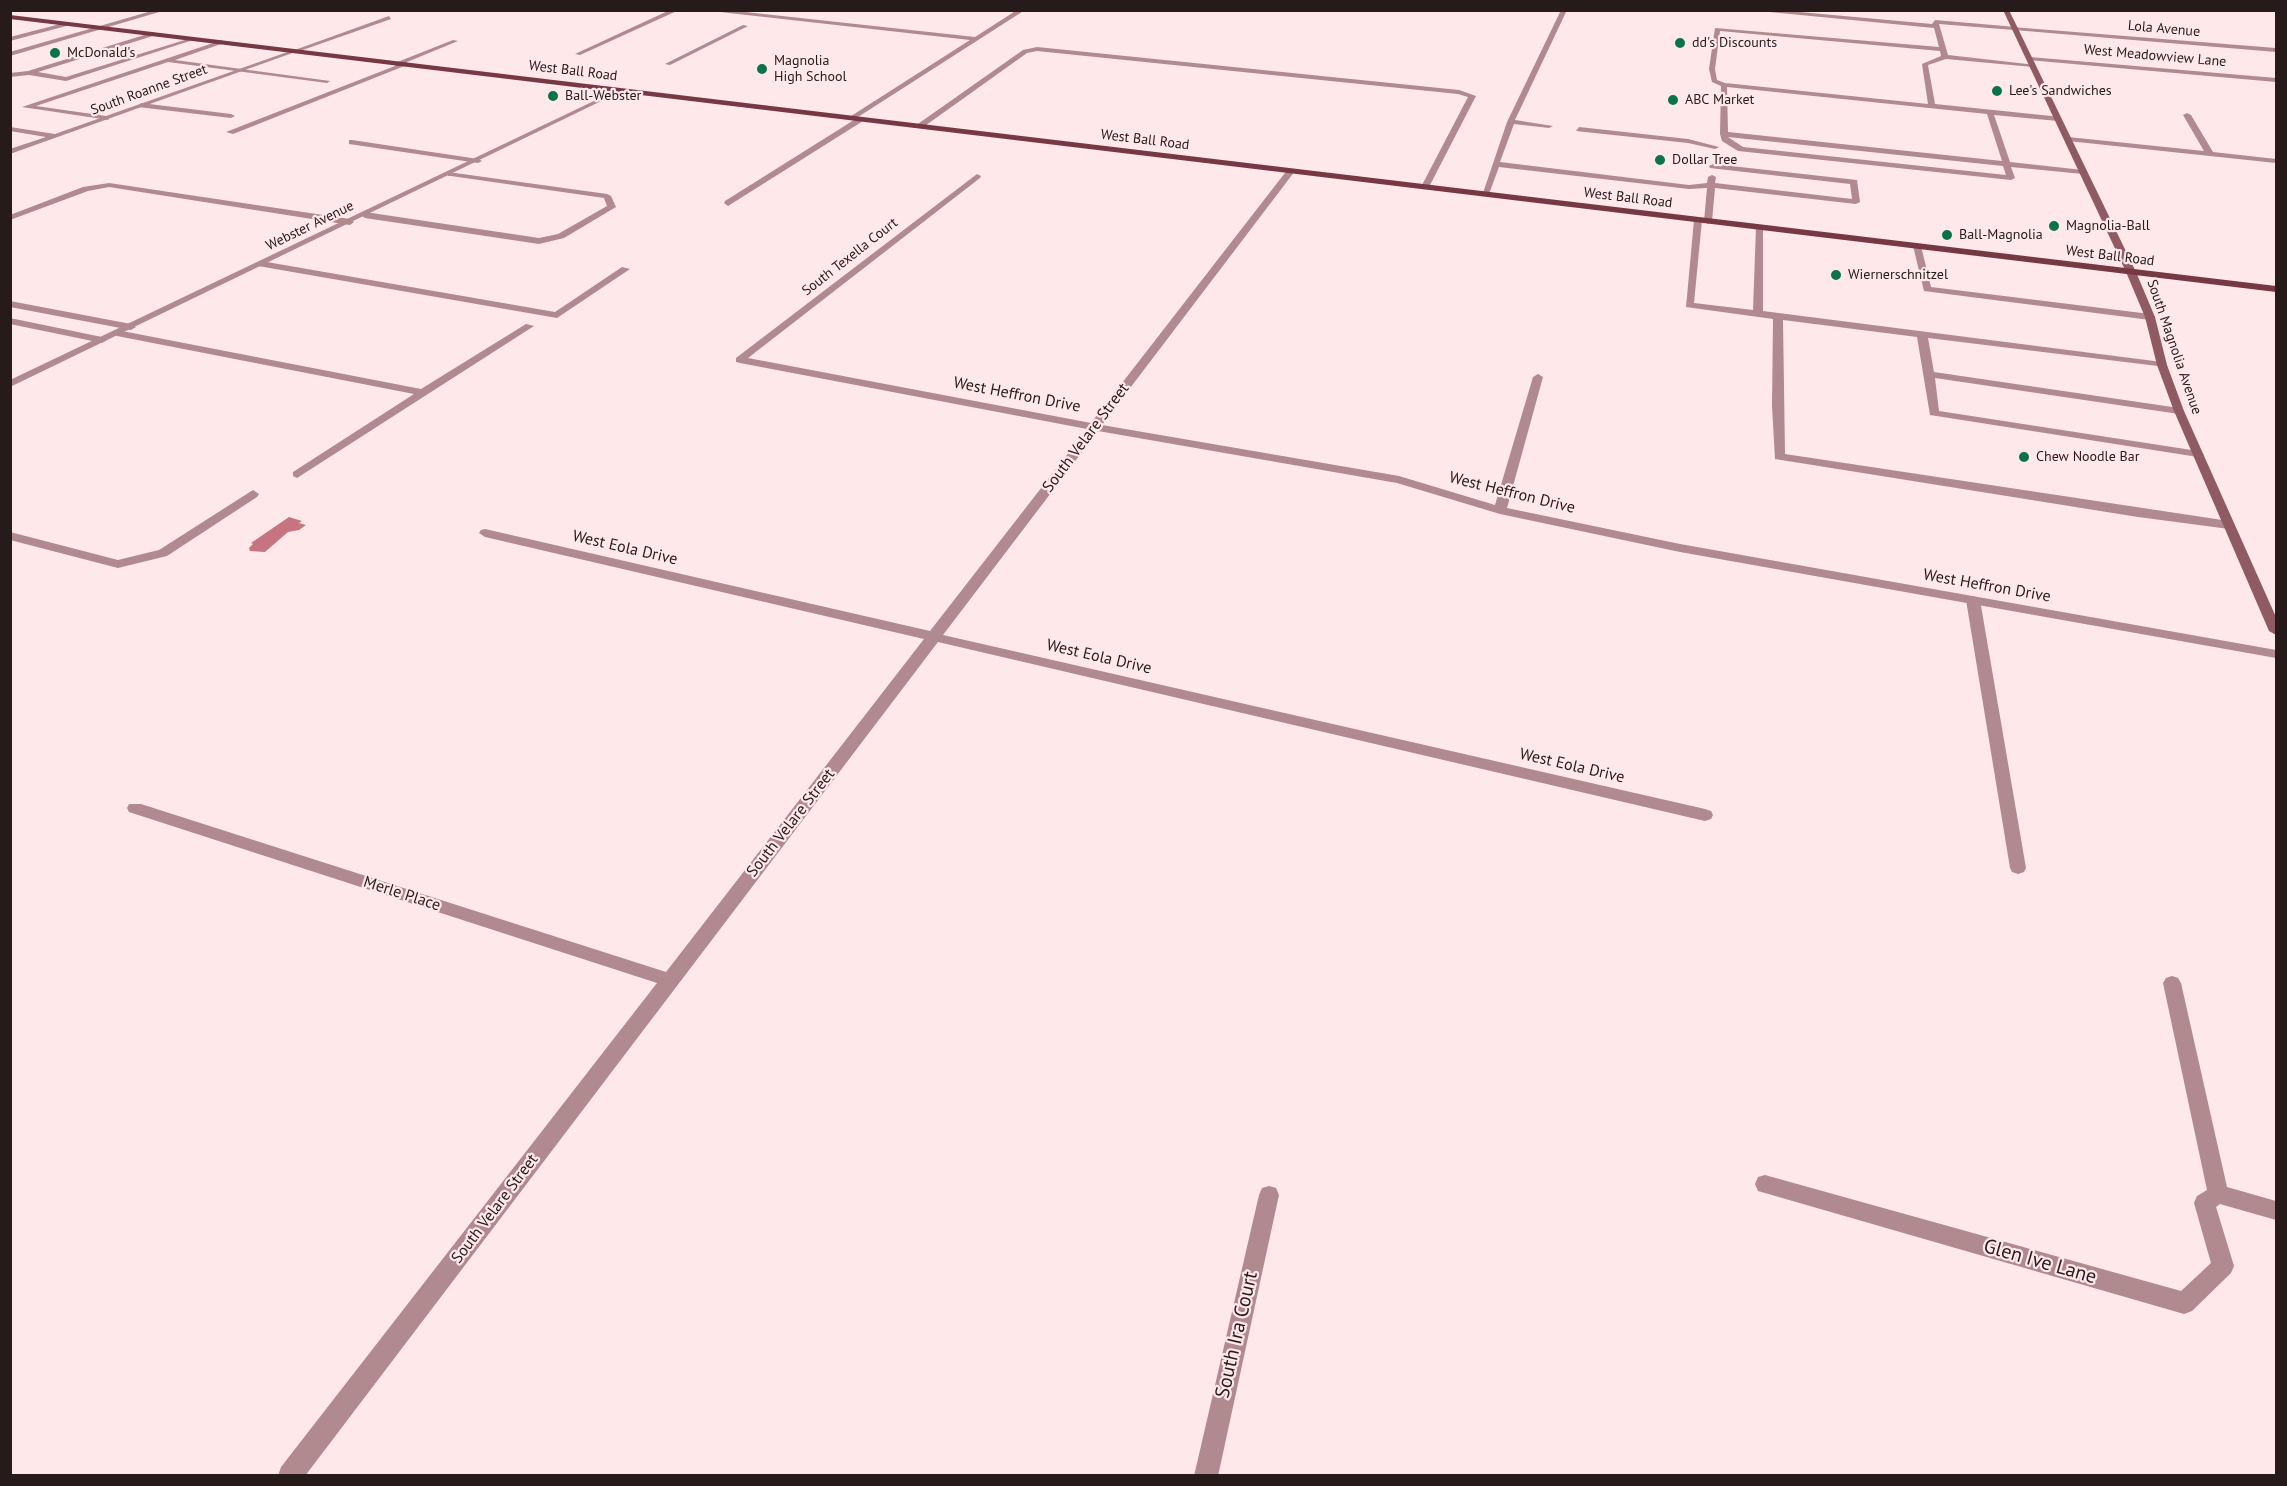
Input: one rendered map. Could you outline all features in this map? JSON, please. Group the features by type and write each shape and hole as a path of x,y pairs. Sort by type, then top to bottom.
{"main road":[{"name":"South Magnolia Avenue","path":"2006,10 2131,272 2150,317 2162,365 2179,411 2277,631"},
{"name":"West Ball Road","path":"10,17 2277,288"}],"street":[{"path":"10,54 163,10"},
{"path":"578,54 676,10"},
{"path":"705,10 978,39"},
{"path":"728,203 1022,10"},
{"path":"1485,194 1511,122 1564,10"},
{"name":"Lola Avenue","path":"1752,10 1936,26 1935,22 2277,50"},
{"name":"South Roanne Street","path":"10,152 389,18"},
{"path":"10,39 68,24"},
{"path":"668,64 745,26"},
{"path":"1932,106 1925,64 1945,57 1936,26"},
{"path":"1942,48 1717,29 1712,69 1714,81 1724,85 2058,119"},
{"path":"10,75 28,73 154,34"},
{"path":"28,73 66,79 193,39"},
{"path":"230,132 455,41"},
{"path":"106,118 26,107 222,42"},
{"path":"919,126 1024,51 1037,49 1459,92 1472,96 1425,187"},
{"name":"West Meadowview Lane","path":"1945,57 2277,80"},
{"path":"165,61 327,81"},
{"path":"1724,85 1725,140 1741,149 2011,178 1989,112"},
{"name":"Webster Avenue","path":"10,384 451,174 621,90"},
{"path":"141,105 231,117"},
{"path":"2187,115 2211,154"},
{"path":"1511,122 1549,126"},
{"path":"10,129 57,136"},
{"path":"1580,129 1688,141 1715,147 1736,146"},
{"path":"1724,134 2083,172"},
{"path":"2068,139 2277,161"},
{"path":"352,142 478,161"},
{"path":"1715,147 1711,185 1689,305 2162,365"},
{"path":"1496,164 1689,187 1711,185 1856,202 1854,182 1713,166"},
{"name":"South Velare Street","path":"290,1476 1291,171"},
{"path":"365,215 539,241 561,236 612,207 607,196 451,174"},
{"name":"South Texella Court","path":"740,360 977,176"},
{"path":"10,218 86,189 109,185 350,222"},
{"path":"1758,315 1760,227"},
{"path":"1917,246 1927,289 2150,317"},
{"path":"261,264 557,315 625,269"},
{"path":"10,304 131,327"},
{"path":"1778,317 1779,457 2229,525"},
{"path":"10,321 102,340"},
{"path":"297,474 529,326"},
{"path":"117,333 423,393"},
{"path":"1922,335 1934,413 2198,454"},
{"name":"West Heffron Drive","path":"740,360 1095,427 1399,480 1500,510 1680,548 2277,654"},
{"path":"1929,374 2179,411"},
{"path":"1500,510 1538,377"},
{"path":"10,536 118,564 163,553 253,494"},
{"name":"West Eola Drive","path":"484,533 1705,815"},
{"path":"1973,600 2018,868"},
{"name":"Merle Place","path":"135,808 670,980"},
{"path":"2172,983 2218,1194 2277,1210"},
{"name":"Glen Ive Lane","path":"1765,1184 2184,1303 2223,1266 2204,1203 2218,1194"},
{"name":"South Ira Court","path":"1206,1476 1269,1195"}],"shaded area":[{"path":"289,517 302,521 299,523 306,525 299,530 288,532 265,552 250,551 249,548 253,544 251,543"}],"place":[{"name":"dd's Discounts","path":"1680,43"},
{"name":"McDonald's","path":"55,53"},
{"name":"Magnolia High School","path":"762,69"},
{"name":"Lee's Sandwiches","path":"1997,91"},
{"name":"Ball-Webster","path":"553,96"},
{"name":"ABC Market","path":"1673,100"},
{"name":"Dollar Tree","path":"1660,160"},
{"name":"Magnolia-Ball","path":"2054,226"},
{"name":"Ball-Magnolia","path":"1947,235"},
{"name":"Wiernerschnitzel","path":"1836,275"},
{"name":"Chew Noodle Bar","path":"2024,457"}]}
